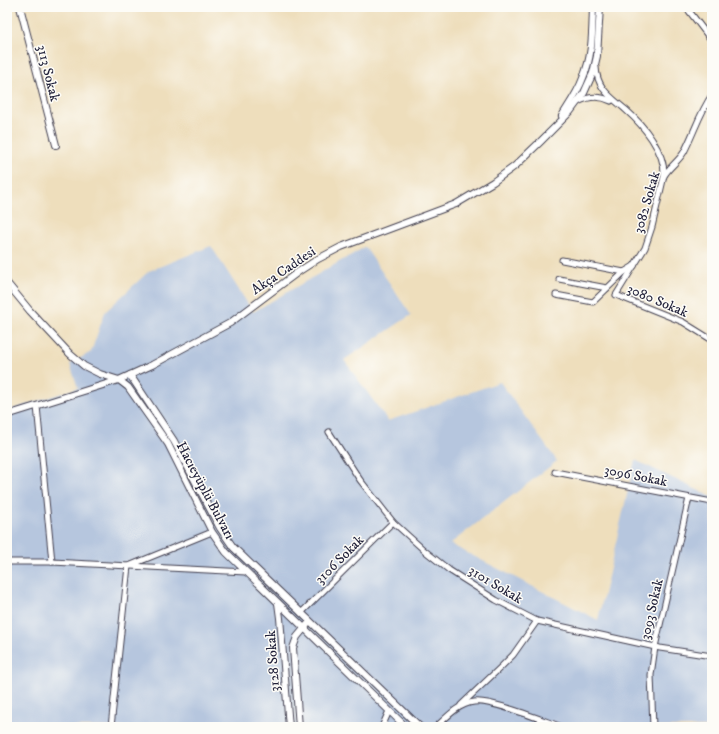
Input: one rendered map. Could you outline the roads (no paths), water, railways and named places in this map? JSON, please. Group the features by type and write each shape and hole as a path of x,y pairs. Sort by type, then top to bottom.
{"street":[{"name":"3113 Sokak","path":"20,7 56,145"},
{"name":"Akça Caddesi","path":"559,123 576,94 587,68 591,47 593,7"},
{"name":"Akça Caddesi","path":"7,415 119,380 130,375 178,352 230,323 298,272 335,250 439,211 474,194 513,167 559,123 578,102 589,82 596,63 599,44 600,7"},
{"path":"686,7 712,41"},
{"path":"596,63 598,81 609,96 636,120 650,139 662,161 664,176"},
{"name":"3082 Sokak","path":"616,295 645,248 652,227 664,176 668,169 683,153 712,95"},
{"path":"578,102 590,97 599,97 618,104"},
{"path":"562,260 624,272"},
{"path":"556,295 593,302 624,272 635,266"},
{"path":"559,279 607,288"},
{"name":"Hacıeyüplü Bulvarı","path":"7,283 30,311 70,354 94,372 119,380 128,387 168,444 212,532 226,552 406,727"},
{"name":"3080 Sokak","path":"616,295 683,322 712,340"},
{"name":"Hacıeyüplü Bulvarı","path":"130,375 174,441 220,528 228,540 310,622 420,727"},
{"path":"37,406 52,562"},
{"name":"3101 Sokak","path":"329,432 360,480 393,522 449,570 496,600 537,621 654,647 712,656"},
{"path":"168,444 174,441"},
{"name":"3096 Sokak","path":"555,472 712,502"},
{"name":"3093 Sokak","path":"653,727 651,676 654,647 689,498"},
{"name":"3106 Sokak","path":"301,613 393,522"},
{"path":"128,566 212,532"},
{"path":"7,562 52,562 246,572"},
{"path":"111,727 128,566"},
{"path":"278,603 284,596"},
{"name":"3128 Sokak","path":"278,603 289,727"},
{"path":"436,727 513,655 537,621"},
{"name":"3128 Sokak","path":"299,727 293,648 297,637 310,622"},
{"path":"459,707 474,702 492,704 562,727"},
{"path":"382,727 389,711"}]}
